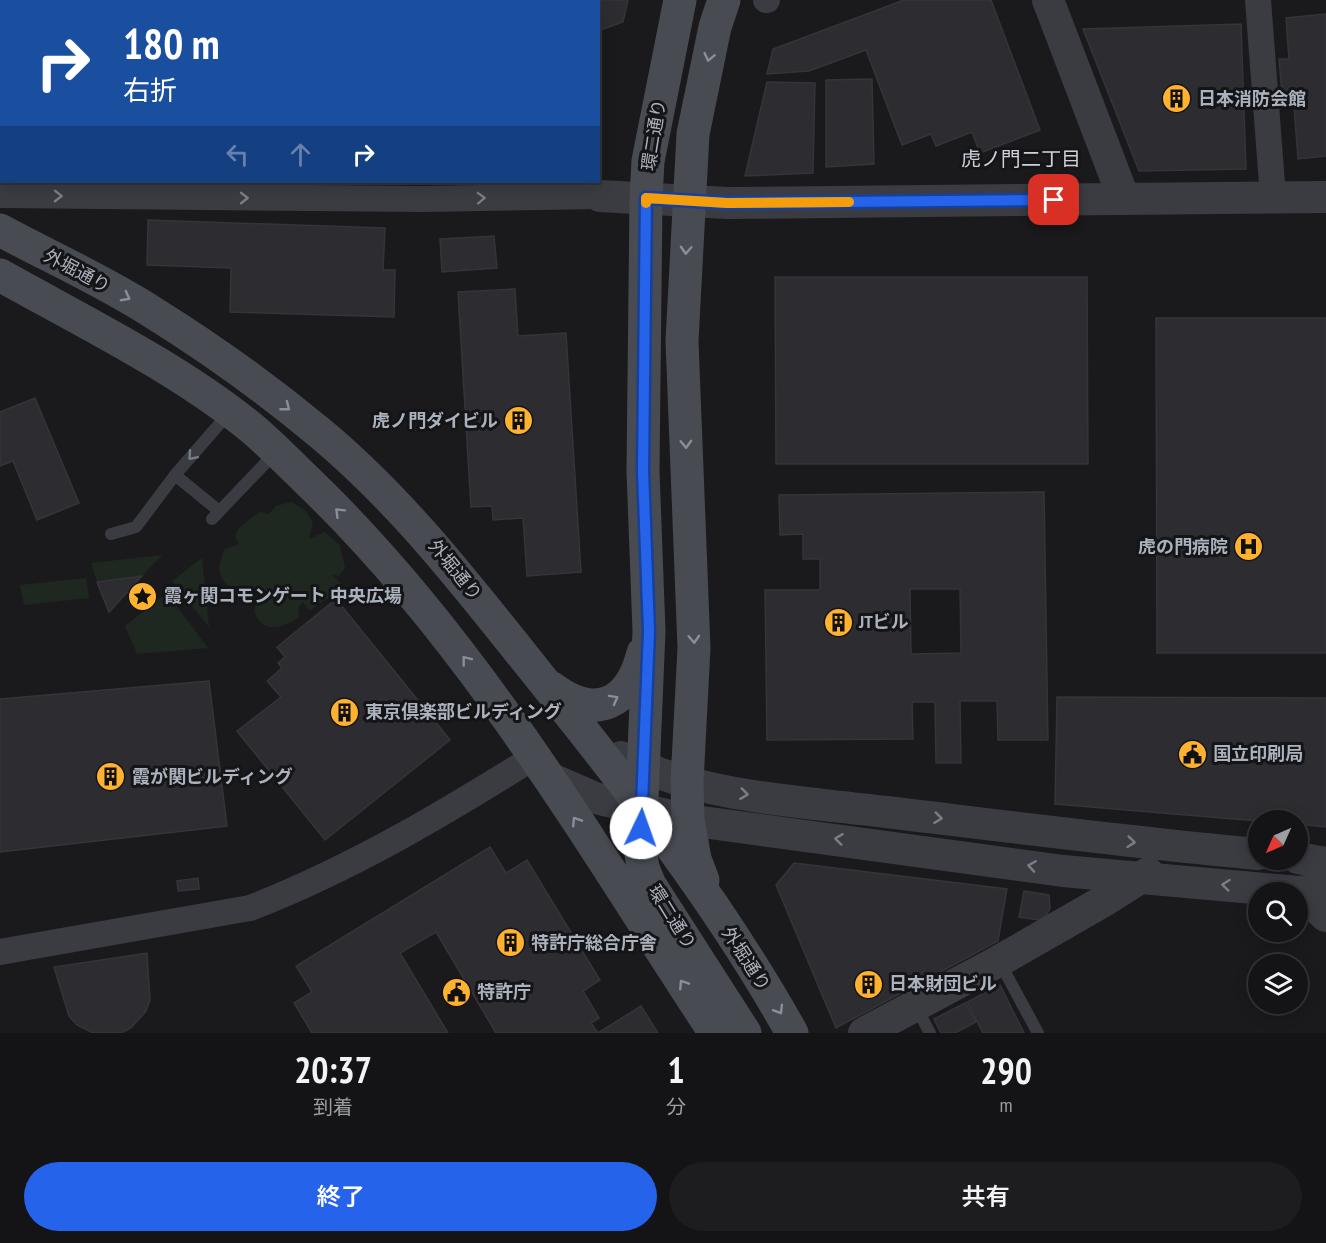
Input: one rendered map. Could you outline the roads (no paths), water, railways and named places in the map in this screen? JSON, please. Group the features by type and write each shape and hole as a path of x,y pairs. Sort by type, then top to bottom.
{"main road":[{"name":"環二通り","path":"680,0 648,161 646,198 643,471 649,631 640,847 643,868 651,885 745,1033"},
{"path":"708,893 695,859 688,820 687,782 694,648 682,341 693,134 715,27 724,0"},
{"name":"外堀通り","path":"0,230 150,310 237,369 321,434 427,536 708,893 792,1033"},
{"path":"0,275 127,345 230,412 277,451 362,534 421,602 478,675 542,768 715,1033"},
{"path":"543,681 566,698 591,706 611,703 625,692 638,674 649,631"}],"street":[{"path":"1048,0 1124,199"},
{"path":"1258,0 1273,197"},
{"path":"0,195 186,190 423,199 593,191 646,198 727,203 1326,197"},
{"path":"593,744 643,769 734,793 1248,854"},
{"path":"0,952 250,908 289,893 454,808 542,768 596,798 688,820 1062,871 1312,890 1326,916"},
{"path":"708,893 701,860 709,846 723,834 742,826"},
{"path":"864,1033 999,961 1143,876 1182,848"},
{"path":"1308,860 1326,863"}],"lane":[{"path":"111,534 136,527 175,475 230,412"},
{"path":"175,475 216,515 277,451"},
{"path":"999,961 1038,1033"},
{"path":"915,1005 930,1033"}],"place":[{"name":"日本消防会館","path":"1177,99"},
{"name":"虎ノ門ダイビル","path":"519,421"},
{"name":"虎の門病院","path":"1249,547"},
{"name":"霞ヶ関コモンゲート 中央広場","path":"143,596"},
{"name":"JTビル","path":"838,622"},
{"name":"東京倶楽部ビルディング","path":"344,712"},
{"name":"国立印刷局","path":"1192,754"},
{"name":"霞が関ビルディング","path":"111,777"},
{"name":"特許庁総合庁舎","path":"510,943"},
{"name":"日本財団ビル","path":"868,984"},
{"name":"特許庁","path":"456,992"}],"district":[{"name":"虎ノ門二丁目","path":"1021,159"}]}
